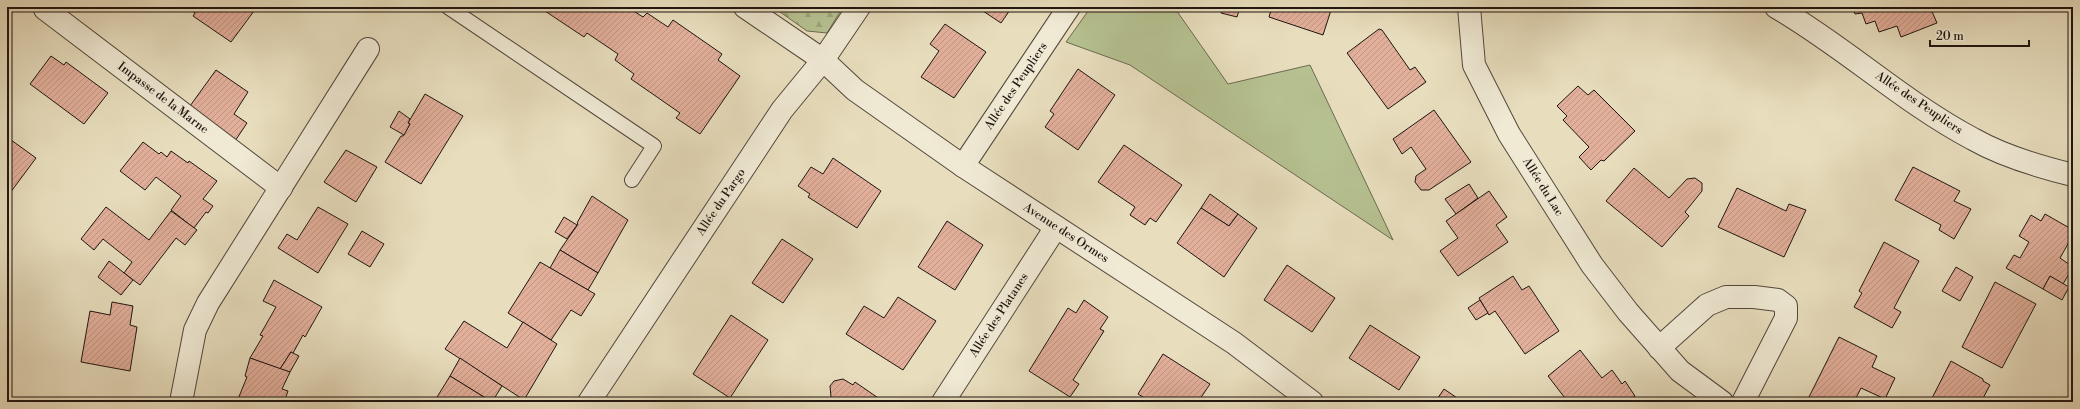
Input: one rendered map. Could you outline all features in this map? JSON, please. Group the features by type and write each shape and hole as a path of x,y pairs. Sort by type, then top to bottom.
{"street":[{"name":"Avenue des Ormes","path":"745,7 823,60 855,90 963,166 1234,343 1312,402"},
{"name":"Allée du Pargo","path":"589,402 782,110 823,60 860,7"},
{"name":"Allée des Peupliers","path":"963,166 1069,7"},
{"name":"Allée du Lac","path":"1469,7 1474,65 1509,134 1592,265 1628,312 1680,372 1722,402"},
{"name":"Allée des Peupliers","path":"1776,7 1827,39 1922,107 1973,139 2005,154 2073,176"},
{"name":"Impasse de la Marne","path":"45,9 281,188"},
{"path":"181,402 195,330 208,303 368,49"},
{"name":"Allée des Platanes","path":"943,402 1056,227"},
{"path":"1659,348 1707,305 1726,297 1754,297 1778,300 1786,306 1786,318 1742,402"}],"lane":[{"path":"449,7 654,146 632,180"}],"green space":[{"path":"773,7 843,7 827,33 807,31"},
{"path":"1091,7 1174,7 1228,84 1310,65 1393,240 1130,65 1066,42"}],"building":[{"path":"187,7 257,7 231,42 193,16 195,13"},
{"path":"539,7 634,7 632,10 643,17 647,13 668,27 673,20 722,54 718,60 740,76 700,134 676,118 680,113 631,79 634,74 615,60 618,54 587,33 584,37"},
{"path":"977,7 1012,7 1001,23"},
{"path":"1222,7 1240,7 1237,17 1221,13"},
{"path":"1272,7 1332,7 1323,35 1269,17"},
{"path":"1852,7 1930,7 1937,23 1901,37 1897,26 1879,32 1875,21 1866,24 1862,13 1855,14"},
{"path":"945,24 986,52 954,98 921,77 939,51 930,44"},
{"path":"1379,29 1382,30 1410,70 1415,67 1426,82 1388,109 1347,53"},
{"path":"51,56 64,65 66,62 108,93 84,124 30,84"},
{"path":"1078,69 1115,95 1078,150 1045,127 1054,114 1050,111"},
{"path":"216,70 248,92 234,114 247,123 235,141 190,106"},
{"path":"1578,86 1588,95 1594,90 1635,131 1604,161 1601,160 1591,170 1579,157 1589,147 1563,120 1567,116 1557,106"},
{"path":"425,94 463,116 421,184 385,162 401,136 403,136 410,124 408,123"},
{"path":"1434,110 1471,162 1429,190 1421,190 1415,182 1416,176 1426,169 1411,147 1402,154 1393,139"},
{"path":"399,111 410,119 408,123 410,124 404,135 390,127"},
{"path":"7,137 36,158 7,197"},
{"path":"143,142 159,154 161,152 167,157 171,151 188,163 189,161 217,181 203,199 213,206 208,213 206,212 194,228 171,210 181,196 156,177 145,190 120,171"},
{"path":"1124,145 1182,185 1156,222 1150,218 1145,225 1130,215 1135,207 1098,182"},
{"path":"346,150 377,167 356,202 324,182"},
{"path":"833,158 881,191 857,228 808,197 810,194 798,186 811,167 823,174"},
{"path":"1913,167 1960,191 1954,201 1971,209 1954,239 1939,230 1941,225 1895,200"},
{"path":"1634,168 1669,198 1687,179 1695,178 1702,183 1702,191 1685,212 1689,216 1662,247 1606,201"},
{"path":"1469,184 1478,198 1456,214 1445,199"},
{"path":"1737,188 1786,211 1789,204 1806,210 1784,257 1718,227"},
{"path":"1489,191 1507,217 1496,225 1508,242 1458,276 1440,251 1458,238 1446,221"},
{"path":"1210,194 1238,214 1229,226 1201,208"},
{"path":"592,196 628,220 598,273 560,250 578,224 577,223"},
{"path":"106,207 149,240 171,211 197,230 185,245 176,238 140,285 124,273 132,262 103,239 94,250 81,239"},
{"path":"318,207 348,224 318,273 278,248 287,234 297,240"},
{"path":"1201,208 1229,226 1238,214 1257,228 1224,277 1177,243"},
{"path":"2045,214 2073,230 2073,235 2060,258 2073,267 2063,284 2050,276 2043,289 2006,268 2014,255 2020,258 2029,242 2019,236 2031,215 2041,221"},
{"path":"564,217 577,225 567,239 555,232"},
{"path":"947,221 983,245 955,290 918,267"},
{"path":"362,231 384,244 370,267 348,254"},
{"path":"782,239 813,259 783,303 752,283"},
{"path":"1884,242 1919,261 1894,308 1901,312 1892,328 1854,307 1862,293 1859,291"},
{"path":"560,250 598,273 588,290 550,268"},
{"path":"109,261 133,280 121,295 98,277"},
{"path":"540,262 595,294 581,316 571,310 551,340 508,313"},
{"path":"1287,265 1335,298 1312,332 1264,300"},
{"path":"1956,267 1973,277 1960,301 1942,291"},
{"path":"1513,276 1522,290 1529,286 1559,331 1525,354 1495,311 1489,315 1479,298"},
{"path":"2050,276 2069,287 2062,300 2043,289"},
{"path":"274,280 322,307 305,337 303,335 293,353 291,352 280,369 250,358 263,336 260,335 276,307 263,301"},
{"path":"1995,282 2036,304 2002,368 1962,347"},
{"path":"898,297 936,321 903,370 846,334 864,306 884,318"},
{"path":"1084,300 1108,317 1100,329 1104,331 1073,380 1079,384 1070,397 1029,371 1068,308 1076,313"},
{"path":"1480,300 1488,313 1476,320 1468,308"},
{"path":"112,302 133,306 130,325 137,327 130,371 81,362 90,311 110,315"},
{"path":"731,315 768,340 730,398 693,374"},
{"path":"464,321 507,348 523,322 557,344 524,400 445,349"},
{"path":"1370,325 1420,357 1399,390 1349,358"},
{"path":"1839,337 1877,356 1872,367 1895,378 1885,399 1861,388 1854,402 1814,402 1808,399"},
{"path":"1580,350 1602,378 1612,370 1622,384 1625,381 1635,396 1627,402 1568,402 1548,376"},
{"path":"291,352 299,356 290,372 280,369"},
{"path":"1163,354 1210,384 1198,402 1151,402 1138,394"},
{"path":"250,358 290,372 282,389 288,391 284,402 239,402 240,400 238,399 247,377 245,376"},
{"path":"460,358 502,386 492,402 450,376"},
{"path":"1951,361 1983,379 1983,381 1990,385 1981,402 1973,399 1971,402 1930,402"},
{"path":"450,376 492,402 434,402"},
{"path":"843,379 853,385 855,382 884,402 838,402 831,397 830,386 834,381"},
{"path":"1444,389 1463,402 1435,402"}]}
